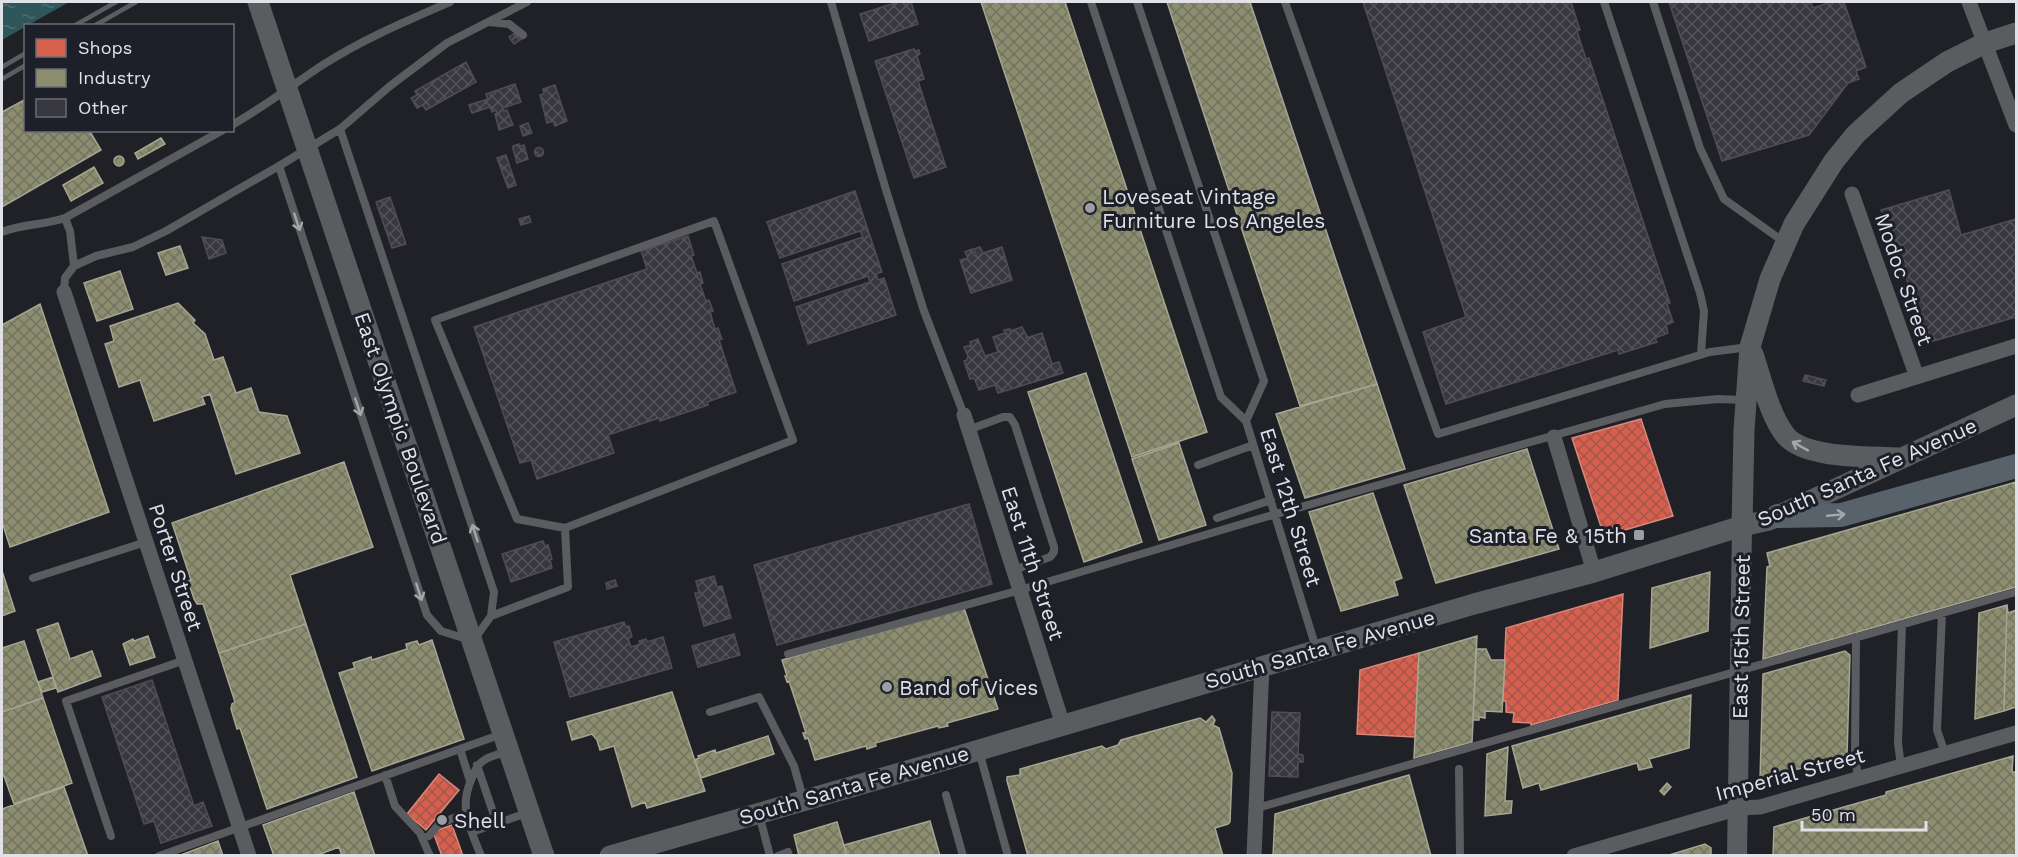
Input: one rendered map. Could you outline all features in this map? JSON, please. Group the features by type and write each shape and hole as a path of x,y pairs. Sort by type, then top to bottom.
{"main road":[{"name":"East Olympic Boulevard","path":"258,2 544,855"},
{"name":"East 15th Street","path":"1742,526 1750,347 1770,279 1785,243 1814,189 1856,134 1901,93 1947,62 1985,43 2016,33"},
{"path":"1750,347 1777,422 1785,435 1796,445 1824,453 1899,458"},
{"name":"South Santa Fe Avenue","path":"610,855 1769,520 2016,405"},
{"path":"1778,516 1841,515 2016,466"}],"street":[{"path":"1969,2 2016,125"},
{"name":"Modoc Street","path":"1852,194 1917,377"},
{"name":"Porter Street","path":"64,292 249,855"},
{"path":"1858,395 2016,346"},
{"name":"East 11th Street","path":"966,423 1063,724"},
{"path":"1554,437 1594,572"},
{"name":"East 15th Street","path":"1737,855 1742,526"},
{"path":"1254,855 1262,665"},
{"name":"Imperial Street","path":"1574,855 1739,808 1760,807 2016,733"}],"lane":[{"path":"234,124 262,108 322,65 396,25 450,2"},
{"path":"64,292 65,278 74,266 96,256 133,247 166,231 279,166 340,129 390,86 447,43 527,2"},
{"path":"831,2 882,178 924,311 966,423 1010,417 1015,425 1054,546 1054,552 1050,557 1014,570"},
{"path":"1091,2 1221,397 1246,421"},
{"name":"East 12th Street","path":"1137,2 1264,381 1246,421 1317,649"},
{"path":"1285,2 1438,434 1701,354 1750,347"},
{"path":"1604,2 1700,293 1704,311 1701,354"},
{"path":"1653,2 1700,148 1724,199 1785,243"},
{"path":"487,22 509,24 523,35"},
{"path":"279,166 427,615 441,631 473,641 491,616 494,592 340,129"},
{"path":"2,232 17,226 49,223 65,218 219,132"},
{"path":"65,218 70,231 74,266"},
{"path":"714,221 793,440 565,528 518,519 435,320 714,221"},
{"path":"788,654 1020,591 1275,514 1665,404 1718,399 1746,400"},
{"path":"1198,465 1253,446"},
{"path":"1217,518 1271,500"},
{"path":"491,616 568,587 565,528"},
{"path":"33,578 146,542"},
{"path":"1257,808 2016,592"},
{"path":"1942,613 1938,730 1946,753"},
{"path":"1901,766 1898,742 1902,624"},
{"path":"1856,637 1855,755 1858,778"},
{"path":"111,836 66,701 185,660"},
{"path":"710,712 759,697 794,766 803,800"},
{"path":"159,855 460,749 507,742"},
{"path":"481,855 464,802 477,765 507,742"},
{"path":"460,749 470,781"},
{"path":"978,750 1008,855"},
{"path":"477,765 497,824"},
{"path":"1459,769 1460,855"},
{"path":"385,775 396,806 420,832 430,855"},
{"path":"946,795 963,855"},
{"path":"472,832 530,812"},
{"path":"758,812 770,855"},
{"path":"423,838 429,836 439,824 466,813"},
{"path":"778,855 788,852 789,855"}],"water":[{"path":"2,2 69,2 30,24 24,24 24,28 2,40"}],"building: Shops":[{"path":"1641,419 1673,516 1604,536 1572,438"},
{"path":"1623,594 1618,700 1531,725 1531,723 1513,722 1514,713 1506,712 1506,701 1503,701 1506,628"},
{"path":"1419,653 1415,737 1357,734 1360,670"},
{"path":"439,774 459,790 426,830 407,814"},
{"path":"452,825 463,856 442,856 433,832"}],"building: Industry":[{"path":"981,2 1065,2 1207,432 1132,457"},
{"path":"1167,2 1250,2 1377,384 1300,406"},
{"path":"24,100 24,132 90,132 101,150 2,207 2,112"},
{"path":"161,138 165,144 138,159 135,153"},
{"path":"119,156 124,161 119,166 114,161"},
{"path":"94,167 103,183 71,201 63,185"},
{"path":"180,246 188,268 166,275 158,253"},
{"path":"120,271 133,309 97,321 84,283"},
{"path":"178,303 195,320 193,323 205,334 214,360 223,357 236,393 251,388 259,412 287,416 300,453 236,474 210,394 202,397 205,404 154,421 140,380 119,387 105,344 114,341 110,326"},
{"path":"40,304 109,512 10,547 2,522 2,325"},
{"path":"1086,373 1142,542 1084,562 1028,392"},
{"path":"1377,384 1405,469 1305,498 1276,414"},
{"path":"1179,443 1206,525 1159,540 1132,459"},
{"path":"1527,449 1559,549 1436,583 1404,485"},
{"path":"344,462 373,547 290,575 306,624 219,653 203,604 197,604 194,599 188,581 191,580 172,523"},
{"path":"2016,482 2016,587 1763,659 1767,567 1770,566 1767,553"},
{"path":"1373,493 1402,578 1394,581 1398,595 1341,611 1309,512"},
{"path":"2,571 15,611 2,616"},
{"path":"1710,572 1708,631 1650,648 1652,588"},
{"path":"2007,605 2004,711 1975,719 1979,613"},
{"path":"2007,605 2008,613 2016,610 2016,707 2004,711"},
{"path":"964,608 998,709 947,723 948,726 939,728 938,726 875,743 876,746 867,749 866,746 815,760 808,738 805,739 803,733 806,733 789,681 787,682 785,676 787,676 782,660"},
{"path":"58,623 70,659 92,651 101,676 58,692 37,630"},
{"path":"306,624 357,777 267,809 240,728 237,729 231,709 235,702 219,653"},
{"path":"148,636 155,657 130,665 123,644"},
{"path":"1477,636 1472,742 1414,758 1419,653"},
{"path":"432,640 464,739 372,771 339,673 355,668 353,663 371,657 372,660 407,649 406,644 417,641 419,645"},
{"path":"24,641 43,698 2,712 2,648"},
{"path":"1476,649 1486,649 1491,660 1505,660 1502,712 1485,711 1485,718 1479,717 1479,720 1473,720"},
{"path":"1845,651 1850,655 1847,755 1760,780 1763,674"},
{"path":"53,677 56,688 42,692 38,682"},
{"path":"672,692 705,791 647,808 645,802 632,807 614,746 600,750 592,734 572,740 567,722"},
{"path":"1691,695 1689,748 1649,759 1652,767 1639,770 1637,763 1541,790 1539,783 1523,788 1512,746"},
{"path":"43,698 72,783 14,804 4,776 2,776 2,712"},
{"path":"1212,716 1215,720 1213,725 1219,728 1232,773 1230,822 1215,828 1223,856 1028,856 1007,777 1020,775 1020,769 1102,746 1106,749 1118,745 1121,740 1200,718 1206,722"},
{"path":"768,736 774,754 701,778 695,760 699,758 698,756 715,750 716,753"},
{"path":"1508,747 1505,801 1512,801 1511,813 1485,816 1487,754"},
{"path":"2013,756 2012,772 2016,772 2016,856 1773,856 1774,827"},
{"path":"1409,775 1431,856 1273,856 1275,814"},
{"path":"1667,783 1671,787 1664,795 1660,791"},
{"path":"64,787 88,856 2,856 2,809"},
{"path":"354,792 375,856 342,856 339,847 315,856 274,856 263,825"},
{"path":"930,821 940,856 847,856 844,845"},
{"path":"837,822 847,856 799,856 794,835"},
{"path":"218,841 223,856 178,856"},
{"path":"1705,844 1711,848 1711,856 1666,856"}],"building: Other":[{"path":"898,2 911,2 918,24 869,41 860,14"},
{"path":"1363,2 1571,2 1586,59 1589,58 1670,303 1667,304 1673,322 1666,325 1668,333 1655,338 1657,342 1619,354 1618,350 1446,404 1423,332 1466,317"},
{"path":"1669,2 1811,2 1813,8 1831,2 1844,2 1866,67 1856,71 1859,79 1848,83 1809,135 1722,161"},
{"path":"518,31 523,38 514,44 509,37"},
{"path":"914,49 919,50 920,54 917,56 924,79 918,81 946,167 914,178 875,61"},
{"path":"466,62 476,82 426,110 423,105 417,108 411,98 417,95 415,91"},
{"path":"515,84 521,102 503,108 504,111 507,110 513,125 499,130 496,110 492,112 490,107 472,113 469,105 488,99 486,94"},
{"path":"555,85 567,121 555,126 553,121 547,123 540,95 544,94 543,89"},
{"path":"528,123 532,133 523,136 520,126"},
{"path":"519,144 519,146 524,145 528,159 517,163 513,146"},
{"path":"539,148 543,152 539,156 535,152"},
{"path":"506,155 516,185 508,188 497,158"},
{"path":"1949,190 1961,235 2016,219 2016,317 1930,342 1881,210"},
{"path":"855,191 882,272 876,274 878,280 884,278 896,315 808,344 796,307 870,282 868,276 794,301 782,264 863,237 860,231 780,258 767,222"},
{"path":"390,197 406,244 392,248 376,202"},
{"path":"529,216 531,222 521,225 519,219"},
{"path":"688,236 694,255 691,256 697,273 700,272 703,283 700,284 706,301 709,300 713,311 710,312 715,329 718,328 722,339 719,340 736,392 707,402 708,405 608,435 614,453 537,479 531,460 520,463 474,327 647,269 641,251"},
{"path":"202,237 222,240 226,253 209,259"},
{"path":"980,247 983,253 1002,247 1012,280 971,293 960,260 968,258 965,252 972,249 974,256 976,255 974,249"},
{"path":"1022,327 1026,338 1042,333 1052,364 1059,362 1063,373 998,393 995,385 979,390 975,380 970,379 964,361 968,356 964,347 978,339 985,356 998,352 993,337 1005,333 1004,330 1010,329 1010,331"},
{"path":"1805,375 1826,380 1824,386 1803,381"},
{"path":"969,504 992,584 777,645 754,565"},
{"path":"543,541 545,546 548,545 552,568 511,582 502,554"},
{"path":"714,576 717,587 722,586 731,618 704,626 695,593 699,593 696,581"},
{"path":"615,580 617,586 607,589 606,583"},
{"path":"624,622 626,627 629,626 632,637 628,638 631,647 640,644 639,641 646,639 647,642 663,637 672,668 570,697 554,642"},
{"path":"734,634 740,655 698,667 692,646"},
{"path":"152,680 194,806 203,802 212,826 161,843 154,821 144,824 102,697"},
{"path":"1272,712 1300,713 1298,754 1303,755 1303,762 1298,762 1298,777 1269,776"}],"railway":[{"path":"78,24 116,2"},
{"path":"98,24 136,2"},
{"path":"2,67 24,54"},
{"path":"2,79 24,66"}],"place":[{"name":"Loveseat Vintage Furniture Los Angeles","path":"1090,208"},
{"name":"Santa Fe & 15th","path":"1639,535"},
{"name":"Band of Vices","path":"887,687"},
{"name":"Shell","path":"442,820"}]}
